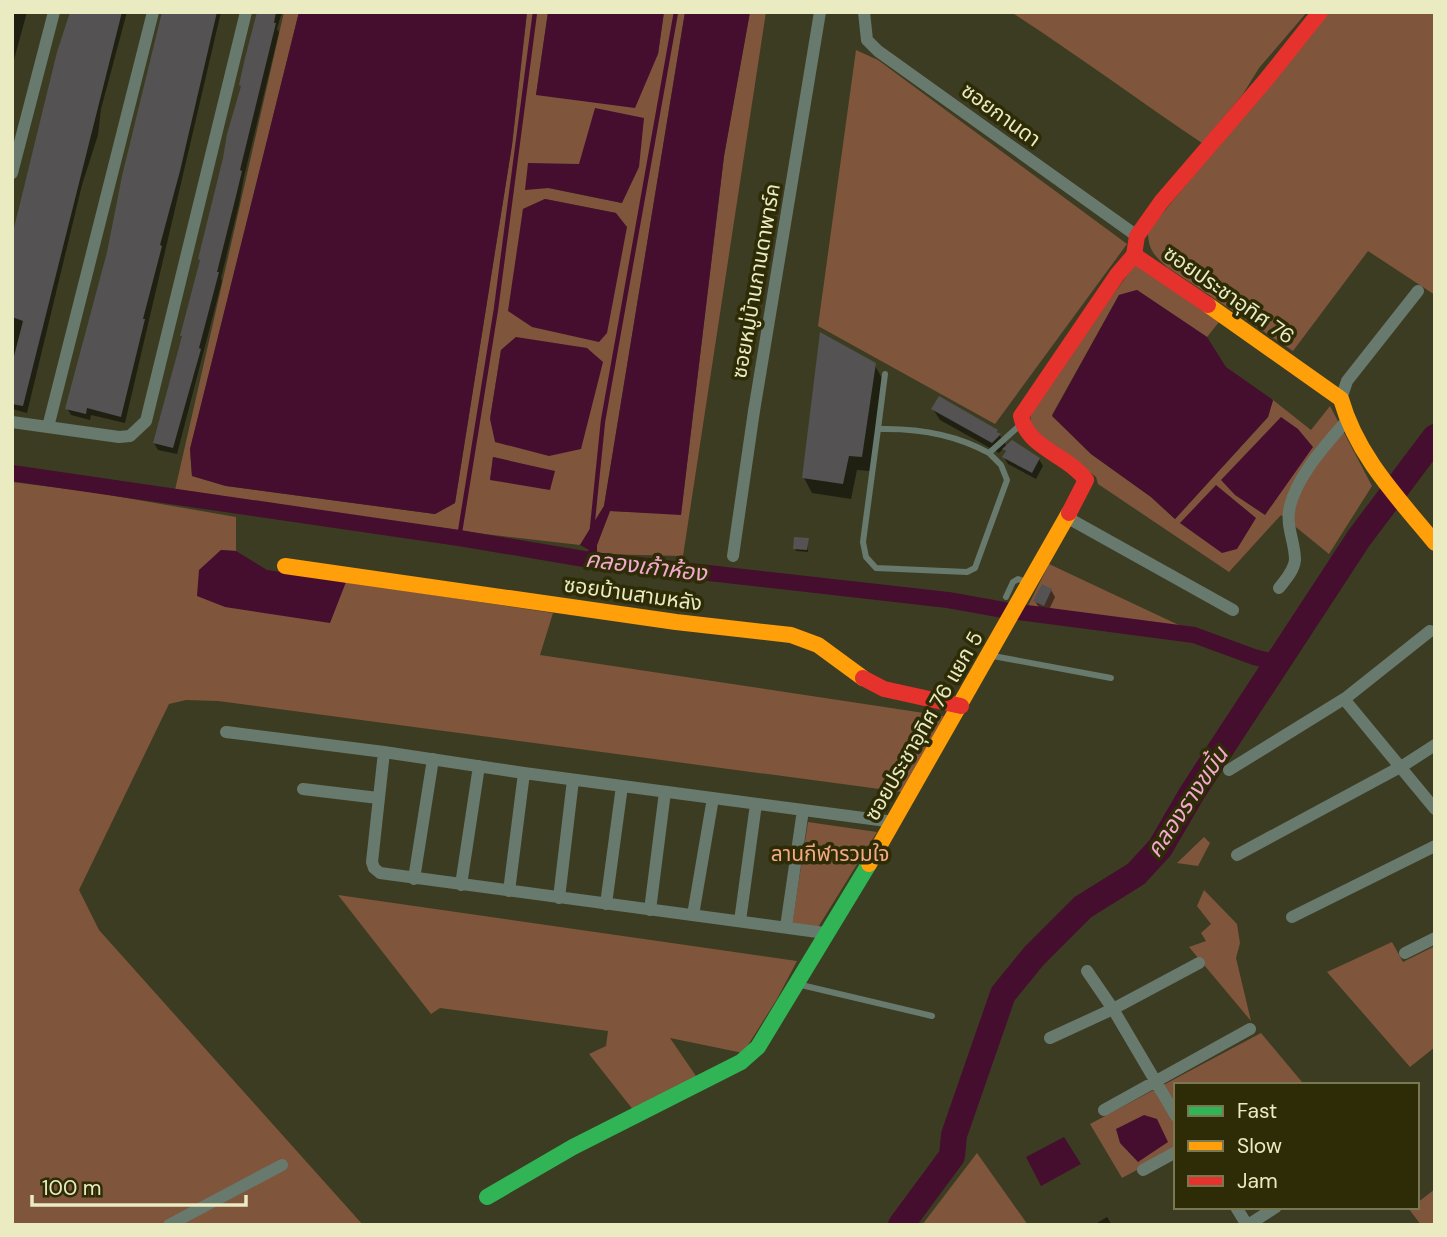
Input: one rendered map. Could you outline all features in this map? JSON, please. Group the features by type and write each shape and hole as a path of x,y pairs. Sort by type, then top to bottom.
{"street":[{"path":"12,173 54,12"},
{"path":"48,427 153,12"},
{"path":"12,422 130,436 146,421 246,12"},
{"name":"ซอยหมู่บ้านกานดาพาร์ค","path":"733,556 754,411 820,12"},
{"name":"ซอยกานดา","path":"864,12 867,40 878,51 1136,236"},
{"path":"1136,236 1185,172 1265,81 1320,12"},
{"name":"ซอยประชาอุทิศ 76","path":"1136,236 1134,255 1167,275 1341,399"},
{"path":"1021,425 1021,416 1028,404 1117,275 1134,255"},
{"path":"1418,291 1347,381 1341,399 1347,421 1371,465 1435,543"},
{"path":"1279,588 1295,562 1288,529 1290,506 1323,448 1347,421"},
{"name":"ซอยประชาอุทิศ 76 แยก 5","path":"487,1197 573,1147 751,1056 961,706 1006,626 1013,600 1031,584 1086,480 1074,464 1028,436 1021,425"},
{"path":"1068,518 1233,610"},
{"name":"ซอยบ้านสามหลัง","path":"285,566 676,622 791,635 818,645 868,682 884,689 961,706"},
{"path":"1229,770 1344,699 1430,631"},
{"path":"1344,699 1435,809"},
{"path":"226,732 894,821"},
{"path":"1237,855 1400,767 1435,745"},
{"path":"384,752 372,862 380,873 825,933"},
{"path":"414,879 433,759"},
{"path":"461,885 479,766"},
{"path":"509,891 524,773"},
{"path":"559,898 573,780"},
{"path":"606,904 622,786"},
{"path":"303,789 378,798"},
{"path":"650,909 665,792"},
{"path":"693,915 713,798"},
{"path":"740,921 756,804"},
{"path":"786,927 803,810"},
{"path":"1292,917 1435,846"},
{"path":"1405,953 1435,938"},
{"path":"1050,1038 1113,1009 1199,963"},
{"path":"1087,971 1113,1009 1174,1113"},
{"path":"1104,1110 1250,1029"},
{"path":"1143,1170 1174,1153"},
{"path":"169,1225 282,1165"},
{"path":"1237,1209 1248,1225 1273,1209"}],"lane":[{"path":"878,429 904,428 937,433 972,444 989,453 1001,465 1007,480 975,568 967,572 876,568 866,557 863,542 885,374"},
{"path":"989,453 1021,425"},
{"path":"989,656 1111,678"},
{"path":"795,984 932,1016"}],"green space":[{"path":"284,12 299,12 190,449 192,476 226,486 435,514 455,503 512,145 527,12 548,12 536,95 658,54 664,12 685,12 604,506 580,545 175,490","holes":["579,165 622,203 548,188","545,199 616,213 519,245 523,209","516,337 490,419 501,350","493,457 555,472 490,480"]},
{"path":"750,12 766,12 683,556 597,554 597,545 610,511 681,514 724,156"},
{"path":"1011,12 1307,12 1259,68 1243,94 1202,143"},
{"path":"1328,12 1435,12 1435,295 1368,251 1293,351 1167,267 1153,252 1148,231"},
{"path":"856,50 878,60 1127,244 995,424 818,326"},
{"path":"1136,263 1219,322 1207,337 1137,290 1119,295 1052,415 1091,454 1151,497 1175,519 1268,417 1273,400 1311,430 1330,406 1372,486 1329,554 1281,515 1229,572 1098,484 1096,477 1031,426 1030,410"},
{"path":"12,482 92,492 236,517 236,551 221,550 199,571 346,582 553,613 540,655 944,716 902,792 218,701 186,700 169,704 79,890 99,930 363,1225 12,1225"},
{"path":"1049,564 1183,627 1025,612"},
{"name":"ลานกีฬารวมใจ","path":"808,822 877,832 817,929 792,925"},
{"path":"1204,837 1210,843 1198,866 1177,863"},
{"path":"1204,890 1237,924 1240,943 1236,958 1251,1021 1189,947 1206,941 1201,933 1211,924 1197,906"},
{"path":"338,895 797,961 743,1053 670,1038 698,1079 634,1111 589,1054 606,1046 608,1031 440,1008 431,1014"},
{"path":"1392,942 1403,962 1435,946 1435,1047 1410,1067 1327,972"},
{"path":"1261,1033 1302,1082 1174,1083 1174,1150 1122,1178 1090,1124"},
{"path":"977,1153 1028,1225 922,1225"},
{"path":"1435,1189 1435,1225 1421,1225 1409,1209 1419,1209 1419,1201"}],"shaded area":[{"path":"299,12 527,12 512,145 455,503 435,514 226,486 192,476 190,449"},
{"path":"548,12 664,12 658,54 635,108 536,95"},
{"path":"685,12 750,12 724,156 681,515 610,511 597,545 597,554 580,545 604,506"},
{"path":"595,108 644,118 639,167 622,203 549,188 525,190 528,163 579,164"},
{"path":"545,199 616,213 627,227 607,333 599,342 532,327 508,311 523,209"},
{"path":"1137,290 1207,337 1226,367 1273,400 1268,417 1175,519 1151,497 1091,454 1052,416 1119,295"},
{"path":"516,337 587,348 603,362 581,449 549,456 495,442 490,419 501,350"},
{"path":"1281,417 1298,429 1313,447 1265,515 1235,495 1221,480"},
{"path":"493,457 555,471 550,490 490,480"},
{"path":"1216,485 1256,518 1237,549 1222,553 1180,523"},
{"path":"221,550 236,551 267,570 346,582 330,623 225,607 197,596 199,570"},
{"path":"1144,1115 1157,1119 1168,1142 1138,1162 1120,1143 1116,1129"},
{"path":"1064,1137 1081,1164 1041,1186 1026,1157"}],"building":[{"path":"70,12 122,12 23,406 12,404 12,364 23,321 12,317 12,236 57,52"},
{"path":"162,12 217,12 121,417 87,408 86,414 65,409 107,252 122,176"},
{"path":"257,12 276,12 276,23 199,348 201,349 173,448 153,443 182,336"},
{"path":"820,332 876,363 862,457 849,456 843,484 802,478"},
{"path":"939,396 1001,434 992,443 931,409"},
{"path":"1012,440 1040,458 1032,473 1002,457 1006,451 1002,449"},
{"path":"794,537 809,538 807,550 793,549"},
{"path":"1042,584 1052,589 1044,606 1033,601"}],"waterway":[{"path":"459,538 496,309 535,12"},
{"path":"592,529 603,421 676,12"},
{"name":"คลองรางขมิ้น","path":"901,1225 952,1156 954,1135 1003,994 1034,956 1083,907 1136,874 1160,848 1192,793 1359,538 1435,437"},
{"name":"คลองเก้าห้อง","path":"12,473 459,538 584,559 948,600 1194,635 1278,663"},
{"path":"590,559 591,545"}],"traffic: fast":[{"path":"487,1197 573,1147 741,1062 758,1047 869,864"}],"traffic: slow":[{"path":"1208,305 1341,399 1348,420 1368,458 1435,543"},
{"path":"869,864 1069,513"},
{"path":"285,566 676,622 791,635 818,645 863,678"}],"traffic: jam":[{"path":"1208,305 1134,255 1137,236 1161,202 1265,81 1320,12"},
{"path":"1069,513 1086,480 1069,464 1039,444 1025,427 1021,416 1117,275 1134,255"},
{"path":"863,678 884,689 961,706"}]}
